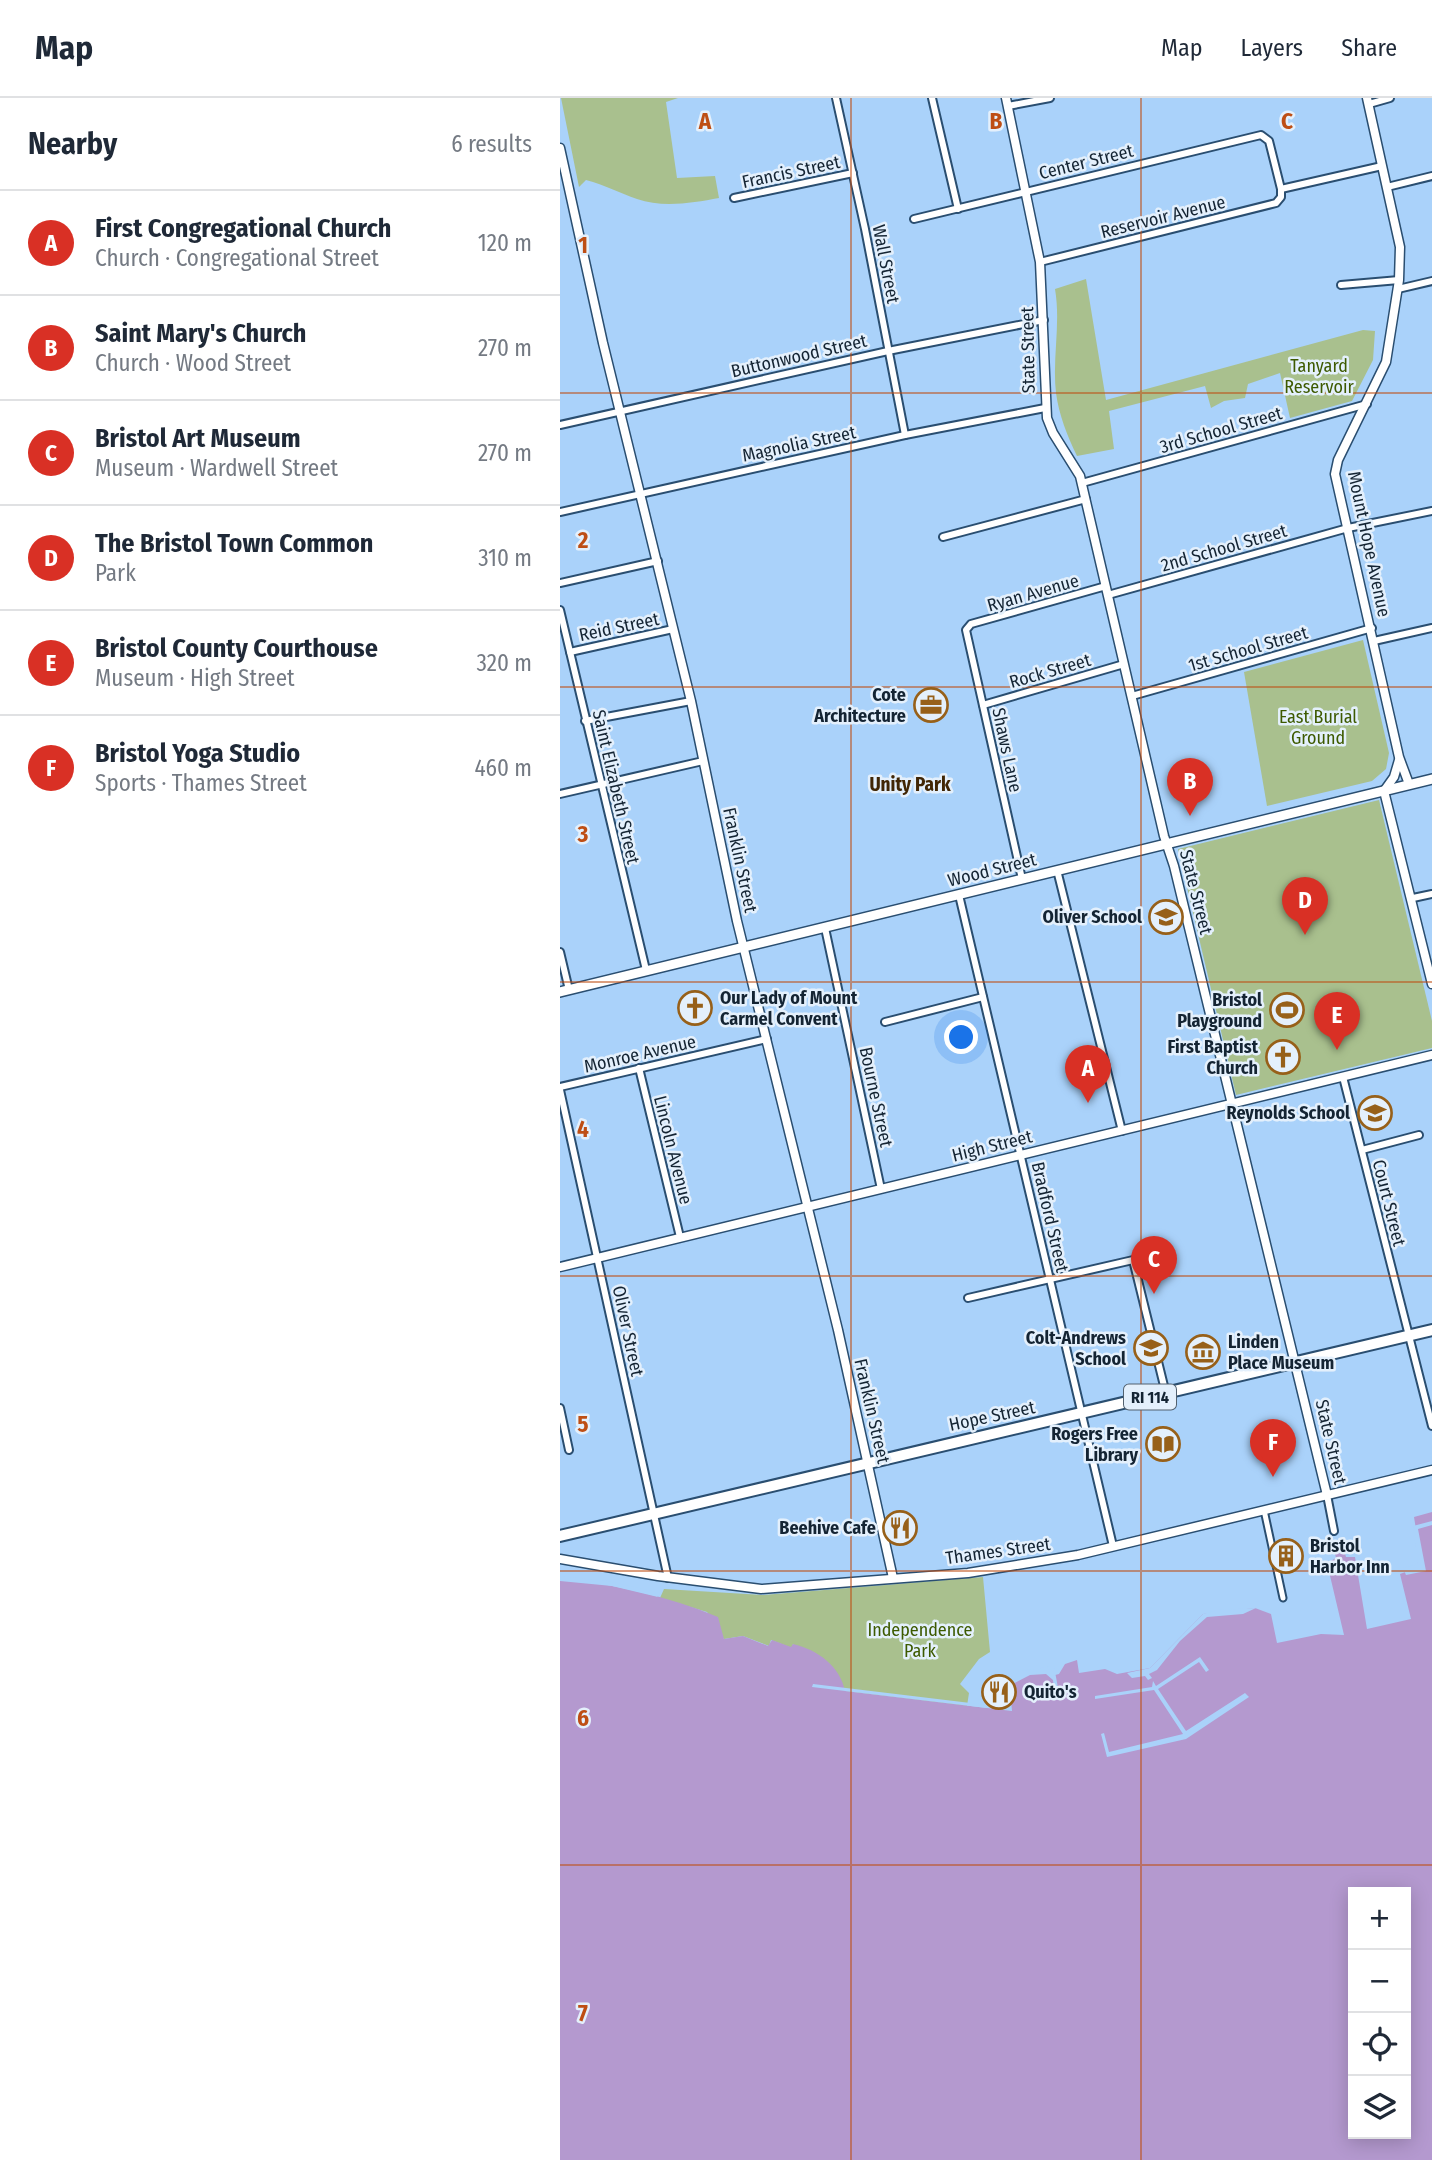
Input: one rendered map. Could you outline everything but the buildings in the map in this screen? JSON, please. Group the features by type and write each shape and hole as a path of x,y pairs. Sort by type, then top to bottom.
{"main road":[{"name":"Wood Street","path":"564,991 1432,779"},
{"name":"Hope Street","path":"560,1536 1432,1330"}],"street":[{"name":"Wall Street","path":"836,98 905,435"},
{"path":"932,98 958,209"},
{"path":"1007,102 1050,98"},
{"path":"1368,101 1390,98"},
{"name":"Mount Hope Avenue","path":"1368,101 1400,247 1399,284 1388,356 1336,469 1399,758 1409,784"},
{"name":"State Street","path":"1007,102 1040,262 1045,408 1050,428 1077,470 1082,483 1167,844 1296,1363 1334,1531"},
{"name":"Center Street","path":"914,219 1265,136 1269,141 1281,189"},
{"name":"Franklin Street","path":"560,148 620,411 691,701 744,947 893,1578"},
{"path":"1281,189 1382,166"},
{"name":"Francis Street","path":"734,198 853,173"},
{"path":"1387,187 1432,176"},
{"name":"Reservoir Avenue","path":"1040,262 1270,205 1281,197 1281,189"},
{"path":"1341,285 1432,281"},
{"name":"Buttonwood Street","path":"560,425 888,351 1044,320"},
{"name":"3rd School Street","path":"1082,483 1367,404"},
{"name":"Magnolia Street","path":"560,512 905,435 1045,408"},
{"path":"943,537 1086,499"},
{"name":"2nd School Street","path":"1107,591 1348,528 1432,511"},
{"path":"560,583 658,561"},
{"name":"Ryan Avenue","path":"968,627 1107,591"},
{"name":"Saint Elizabeth Street","path":"560,610 646,970"},
{"name":"Shaws Lane","path":"968,627 966,634 1022,879"},
{"name":"1st School Street","path":"1132,696 1372,628"},
{"path":"1374,641 1432,628"},
{"name":"Reid Street","path":"570,652 673,629"},
{"name":"Rock Street","path":"983,705 1125,664"},
{"path":"586,721 691,701"},
{"path":"1399,758 1394,777 1384,791 1413,898 1432,984"},
{"path":"560,794 703,761"},
{"path":"1057,870 1122,1131"},
{"path":"1413,898 1432,894"},
{"name":"Bradford Street","path":"959,895 1113,1546"},
{"name":"Bourne Street","path":"825,928 881,1189"},
{"path":"560,952 564,991"},
{"path":"885,1022 983,997"},
{"name":"Monroe Avenue","path":"560,1089 767,1039"},
{"name":"High Street","path":"560,1267 1432,1055"},
{"name":"Lincoln Avenue","path":"639,1068 680,1237"},
{"name":"Court Street","path":"1343,1077 1432,1426"},
{"name":"Oliver Street","path":"560,1089 668,1578"},
{"path":"1362,1150 1419,1135"},
{"path":"968,1298 1133,1260 1166,1394"},
{"path":"560,1408 569,1450"},
{"name":"Thames Street","path":"560,1559 668,1578 761,1588 1004,1568 1113,1546 1432,1471"},
{"path":"1264,1510 1283,1598"}],"green space":[{"path":"561,98 678,98 666,102 677,178 715,176 719,198 667,204 647,202 586,180 579,187"},
{"name":"Tanyard Reservoir","path":"1086,279 1106,400 1363,330 1375,331 1373,360 1352,401 1290,418 1280,373 1248,384 1245,398 1224,401 1211,408 1205,386 1109,411 1114,449 1077,456 1064,425 1056,393 1055,289"},
{"name":"East Burial Ground","path":"1363,640 1389,753 1386,769 1372,781 1267,806 1244,672"},
{"path":"1379,800 1432,1021 1432,1048 1236,1095 1178,849"},
{"name":"Independence Park","path":"983,1577 990,1652 979,1659 960,1684 969,1693 967,1706 845,1691 793,1644 792,1648 771,1640 769,1646 743,1636 724,1639 707,1612 660,1598 664,1589 763,1595"}],"shaded area":[{"path":"1432,1512 1432,2160 560,2160 560,1577 641,1592 718,1617 724,1639 743,1636 768,1646 772,1640 811,1650 833,1667 845,1691 1012,1711 1009,1678 1053,1669 1055,1675 1059,1674 1065,1664 1077,1660 1079,1673 1105,1669 1117,1674 1150,1668 1203,1614 1255,1608 1271,1614 1277,1643 1321,1634 1344,1635 1327,1563 1336,1558 1334,1549 1343,1546 1346,1557 1355,1557 1367,1629 1411,1619 1400,1574 1422,1566 1414,1517"}],"pier":[{"path":"1432,1521 1432,1525 1418,1529 1426,1571 1406,1575 1403,1568 1418,1564 1413,1526"},
{"path":"560,1576 607,1581 652,1591 658,1597 612,1586 560,1581"},
{"path":"1256,1608 1243,1614 1207,1617 1180,1641 1157,1670 1149,1674 1152,1678 1132,1678 1127,1673 1150,1668 1203,1614 1218,1610"},
{"path":"1200,1657 1209,1670 1206,1672 1199,1662 1158,1689 1186,1731 1245,1693 1249,1697 1186,1739 1107,1757 1101,1734 1104,1733 1109,1752 1183,1734 1154,1690 1095,1699 1095,1696 1152,1687 1153,1681 1156,1686"},
{"path":"1054,1666 1058,1688 1054,1689 1053,1680 1046,1674 1030,1675 1009,1686 1009,1675 1015,1672"},
{"path":"813,1684 987,1705 987,1708 812,1687"}],"place":[{"name":"Cote Architecture","path":"931,705"},
{"name":"Saint Mary's Church","path":"1190,816"},
{"name":"Oliver School","path":"1166,917"},
{"name":"The Bristol Town Common","path":"1305,935"},
{"name":"Our Lady of Mount Carmel Convent","path":"695,1008"},
{"name":"Bristol Playground","path":"1287,1010"},
{"name":"Bristol County Courthouse","path":"1337,1050"},
{"name":"First Baptist Church","path":"1283,1057"},
{"name":"First Congregational Church","path":"1088,1103"},
{"name":"Reynolds School","path":"1375,1113"},
{"name":"Bristol Art Museum","path":"1154,1294"},
{"name":"Colt-Andrews School","path":"1151,1348"},
{"name":"Linden Place Museum","path":"1203,1352"},
{"name":"Rogers Free Library","path":"1163,1444"},
{"name":"Bristol Yoga Studio","path":"1273,1477"},
{"name":"Beehive Cafe","path":"900,1528"},
{"name":"Bristol Harbor Inn","path":"1286,1556"},
{"name":"Quito's","path":"999,1692"}],"district":[{"name":"Unity Park","path":"910,784"}]}
